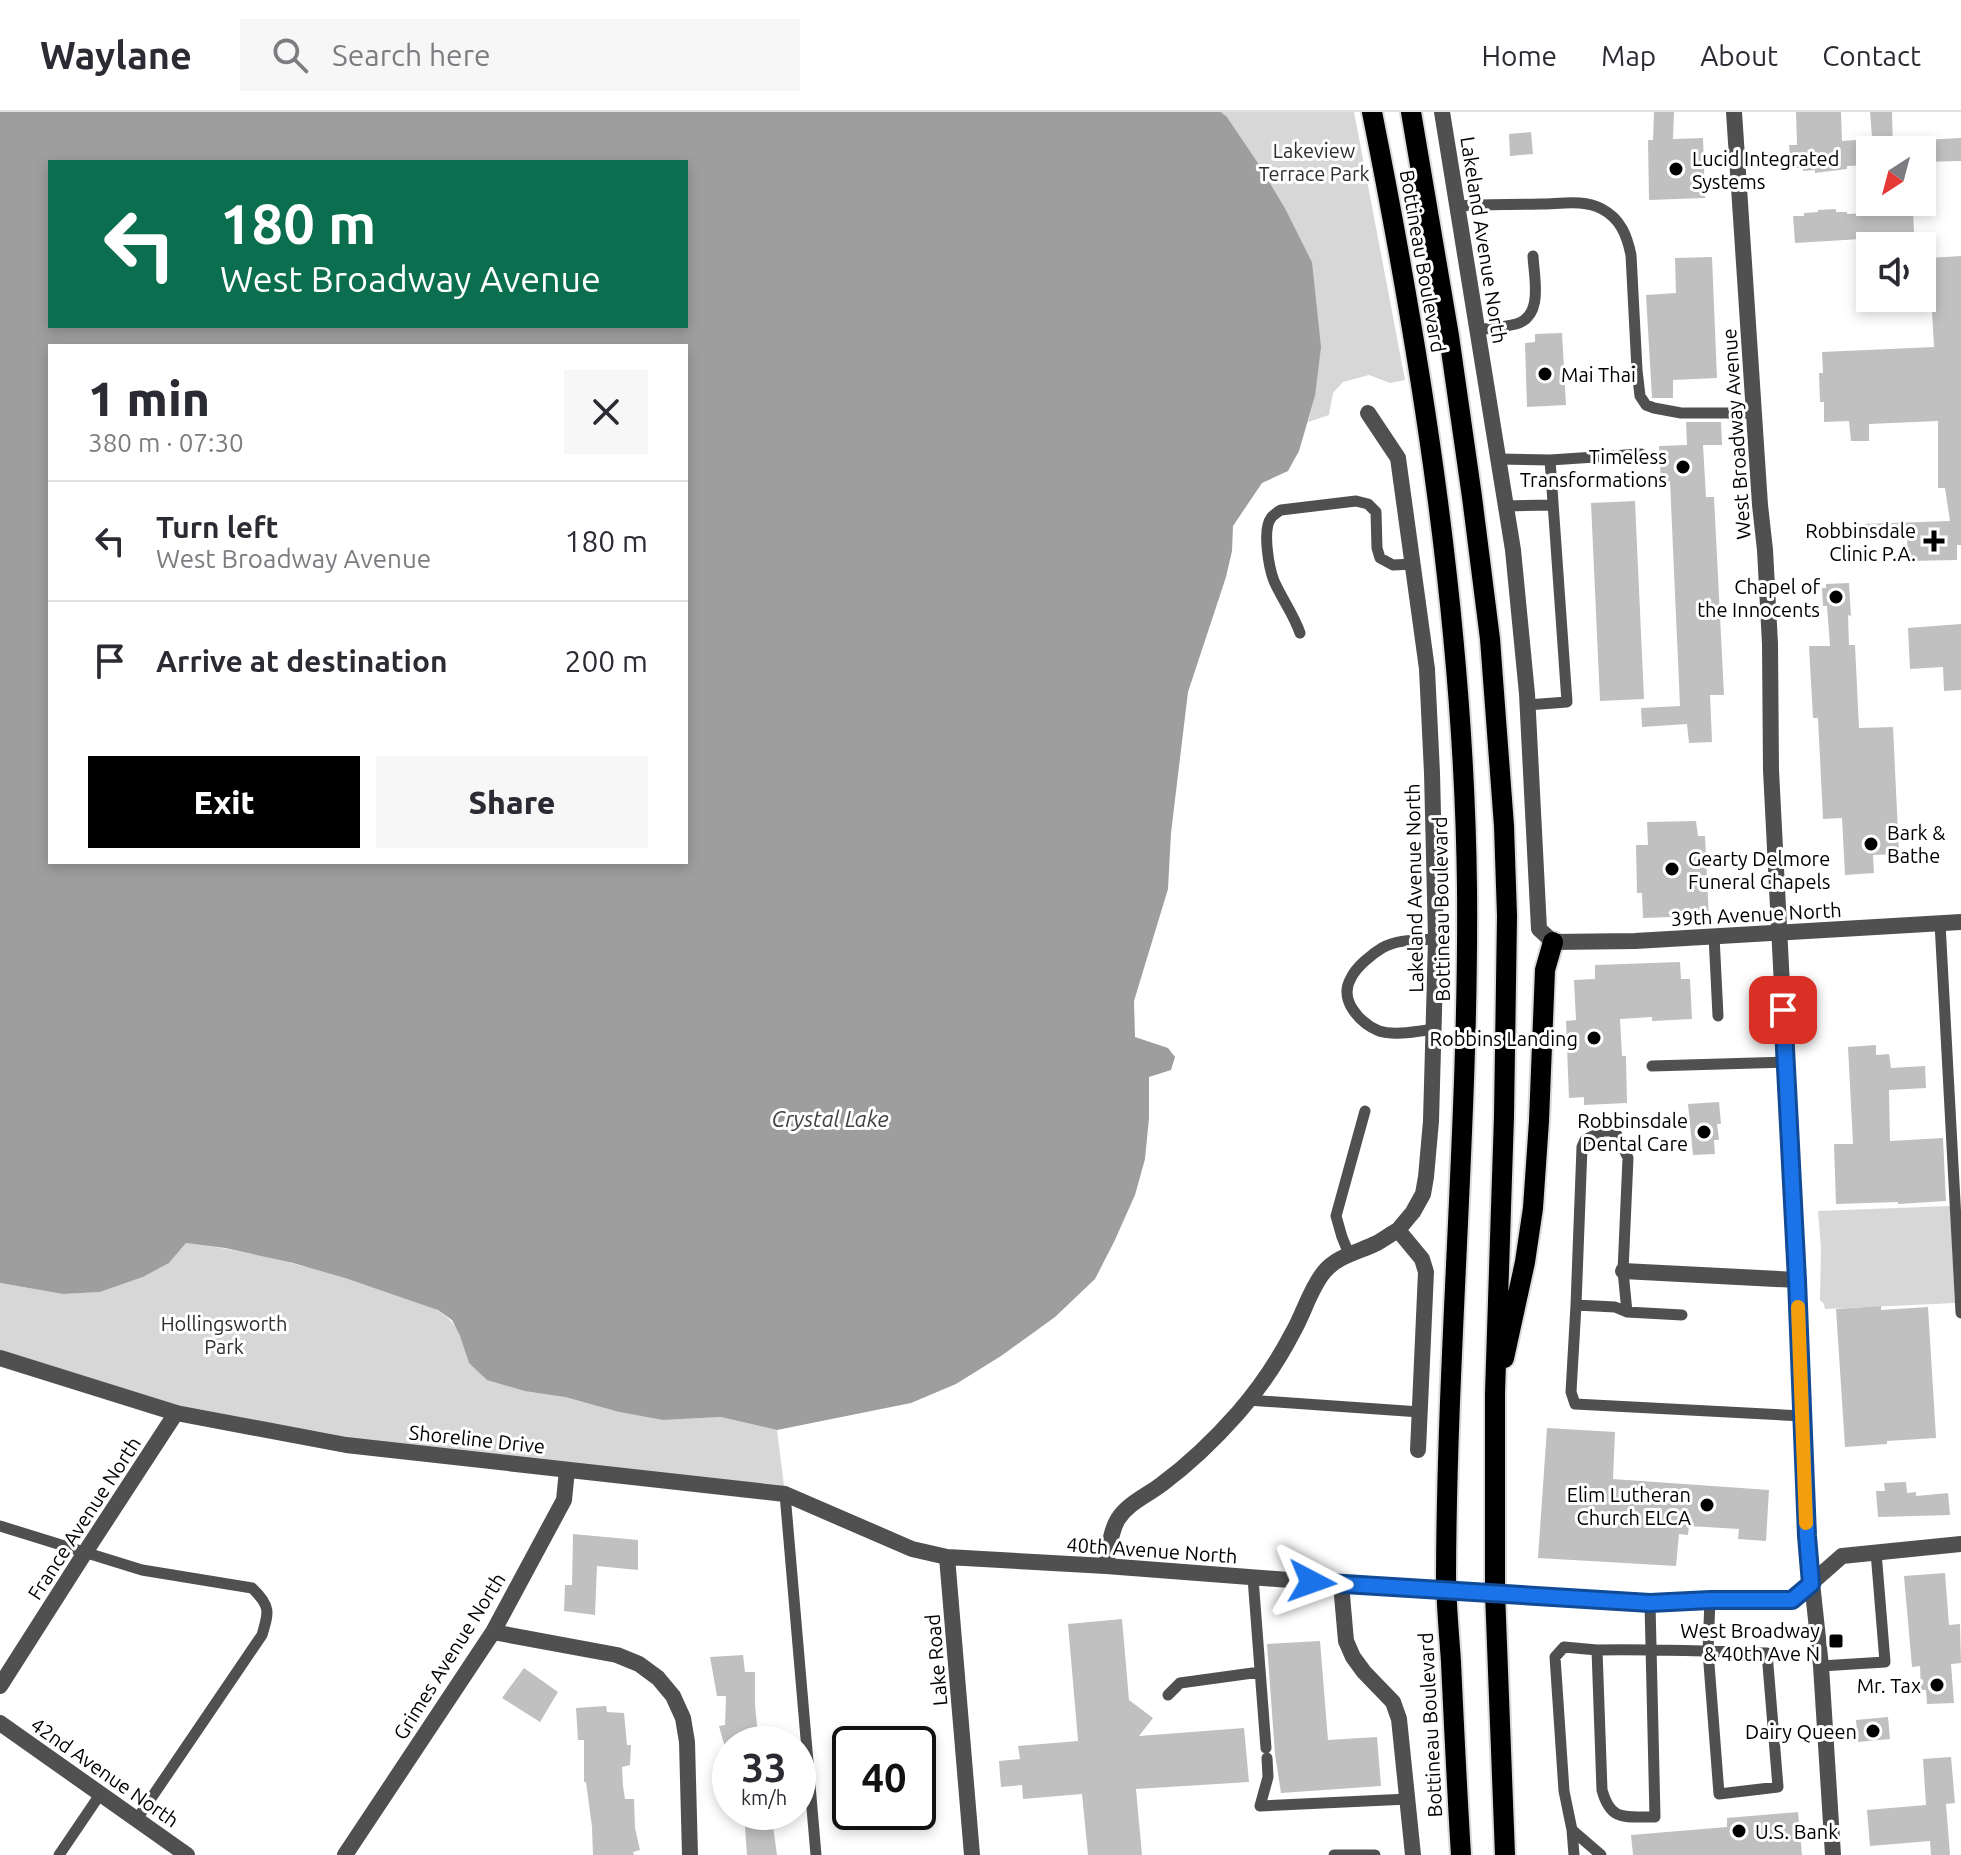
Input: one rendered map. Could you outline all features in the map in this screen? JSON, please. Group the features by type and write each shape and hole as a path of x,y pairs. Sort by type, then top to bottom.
{"main road":[{"name":"Bottineau Boulevard","path":"1372,112 1431,448 1448,576 1463,760 1467,886 1466,1014 1449,1407 1447,1590 1461,1855"},
{"name":"Bottineau Boulevard","path":"1411,112 1449,336 1472,497 1490,639 1500,768 1507,916 1495,1393 1495,1592 1505,1855"},
{"path":"1495,1393 1525,1262 1533,1208 1545,970 1553,942"}],"street":[{"name":"Lakeland Avenue North","path":"1442,112 1513,550 1527,705 1539,929 1553,942"},
{"name":"West Broadway Avenue","path":"1734,112 1770,644 1771,770 1807,1536 1821,1666 1833,1855"},
{"name":"Lakeland Avenue North","path":"1368,413 1398,458 1427,669 1432,773 1436,939 1431,1121 1423,1194 1398,1230"},
{"name":"39th Avenue North","path":"1553,942 1635,941 1961,922"},
{"path":"1106,1566 1111,1535 1119,1518 1197,1455 1262,1384 1324,1271 1349,1254 1398,1230 1422,1259 1426,1272 1418,1450"},
{"path":"1623,1271 1797,1280"},
{"name":"Shoreline Drive","path":"0,1358 176,1413 346,1445 785,1494 912,1549 947,1557"},
{"name":"France Avenue North","path":"0,1686 176,1413"},
{"name":"Grimes Avenue North","path":"345,1855 493,1632 564,1500 567,1470"},
{"name":"40th Avenue North","path":"947,1557 1650,1603 1792,1600 1842,1556 1961,1544"},
{"name":"Lake Road","path":"947,1557 972,1855"},
{"path":"1341,1584 1346,1641 1364,1672 1393,1702 1399,1719 1413,1855"},
{"path":"493,1632 617,1655 639,1664 658,1678 673,1696 683,1718 687,1742 690,1855"},
{"name":"42nd Avenue North","path":"0,1723 187,1855"}],"lane":[{"path":"1458,206 1579,203 1601,208 1624,229 1631,255 1637,370 1640,396 1646,405 1681,413 1754,413"},
{"path":"1478,330 1516,324 1530,316 1535,295 1533,256"},
{"path":"1499,459 1550,460 1641,454"},
{"path":"1527,705 1567,702 1550,460"},
{"path":"1300,633 1273,579 1267,548 1268,525 1271,517 1281,510 1356,501 1368,504 1376,512 1380,558 1393,565 1414,564"},
{"path":"1506,506 1553,505"},
{"path":"1940,923 1961,1313"},
{"path":"1714,936 1718,1016"},
{"path":"1435,1029 1382,1032 1357,1016 1347,991 1351,978 1381,948 1411,940 1436,939"},
{"path":"1652,1066 1786,1062"},
{"path":"1349,1254 1336,1216 1365,1111"},
{"path":"1627,1312 1623,1271 1628,1158 1617,1135 1603,1131 1585,1140 1582,1147 1571,1392 1575,1404 1803,1416"},
{"path":"1576,1305 1682,1315"},
{"path":"1248,1400 1420,1412"},
{"path":"785,1494 816,1855"},
{"path":"0,1526 142,1570 252,1588 265,1600 268,1614 262,1635 137,1819"},
{"path":"1821,1666 1885,1662 1876,1552"},
{"path":"1253,1578 1268,1777 1260,1806 1408,1799"},
{"path":"1574,1855 1564,1791 1555,1657 1564,1647 1597,1650 1651,1649 1708,1651 1767,1653 1778,1787 1719,1794 1708,1651 1710,1600"},
{"path":"1597,1650 1602,1790 1606,1806 1618,1816 1655,1817 1650,1603"},
{"path":"1168,1695 1180,1683 1260,1672"},
{"path":"59,1855 101,1793"},
{"path":"1572,1830 1601,1855"},
{"path":"1334,1855 1375,1855"}],"green space":[{"name":"Lakeview Terrace Park","path":"1221,112 1354,112 1405,380 1390,383 1369,375 1343,382 1333,393 1329,415 1308,422 1315,396 1312,262 1260,166"},
{"path":"1950,1206 1955,1303 1825,1309 1820,1300 1818,1211"},
{"name":"Hollingsworth Park","path":"186,1243 288,1262 420,1302 443,1313 453,1323 469,1363 565,1397 663,1420 721,1417 777,1430 785,1494 346,1445 176,1413 0,1358 0,1283 63,1294 100,1292 143,1277 169,1263"}],"water":[{"name":"Crystal Lake","path":"0,112 1221,112 1227,117 1286,210 1312,262 1321,347 1315,396 1299,451 1288,471 1262,483 1233,526 1232,551 1226,577 1188,692 1171,833 1168,889 1134,1001 1135,1037 1168,1048 1175,1057 1171,1070 1149,1077 1145,1159 1135,1195 1095,1279 1055,1317 956,1384 911,1403 777,1430 721,1417 663,1420 487,1380 469,1363 452,1320 438,1310 348,1279 225,1248 186,1243 169,1263 143,1277 100,1292 63,1294 0,1283"}],"building":[{"name":"Lucid Integrated Systems","path":"1654,112 1674,112 1673,139 1703,138 1705,198 1649,200 1648,140 1653,140"},
{"path":"1796,112 1841,112 1842,141 1856,140 1856,166 1815,173 1815,170 1791,168 1789,145 1797,145"},
{"path":"1870,112 1892,112 1893,136 1872,136"},
{"path":"1531,132 1533,154 1510,156 1509,134"},
{"path":"1961,138 1961,161 1936,162 1936,139"},
{"path":"1836,209 1836,212 1856,216 1913,216 1914,232 1856,232 1856,239 1795,243 1793,216 1804,216 1804,213"},
{"path":"1961,256 1961,545 1957,545 1957,560 1908,561 1907,537 1863,538 1862,524 1950,521 1945,488 1938,488 1938,421 1869,424 1869,441 1851,441 1849,421 1824,422 1819,373 1823,373 1822,352 1934,347 1932,312 1936,312 1936,258"},
{"path":"1712,257 1717,378 1673,380 1673,398 1652,398 1646,295 1676,293 1675,258"},
{"name":"Mai Thai","path":"1562,333 1566,405 1527,407 1525,343 1535,342 1535,334"},
{"path":"1686,422 1721,422 1722,445 1703,445 1706,497 1714,497 1724,695 1710,695 1712,742 1689,743 1687,724 1642,727 1641,708 1680,706 1670,481 1661,482 1659,446 1687,445"},
{"path":"1635,501 1644,699 1600,701 1591,503"},
{"path":"1849,583 1849,645 1855,645 1859,728 1893,727 1899,854 1873,855 1874,873 1845,875 1842,818 1823,819 1818,718 1813,718 1809,646 1830,646 1827,606 1823,606 1822,588 1826,588 1826,584"},
{"path":"1961,624 1961,690 1944,691 1943,667 1910,669 1908,628"},
{"name":"Gearty Delmore Funeral Chapels","path":"1696,821 1698,836 1705,836 1709,919 1673,922 1672,917 1643,918 1642,893 1637,893 1636,845 1648,845 1647,822"},
{"name":"Robbins Landing","path":"1680,962 1681,979 1690,979 1692,1019 1620,1019 1622,1056 1626,1056 1627,1103 1584,1105 1584,1097 1569,1098 1566,1021 1576,1020 1574,980 1595,979 1595,965"},
{"path":"1876,1045 1876,1055 1889,1054 1891,1068 1925,1066 1926,1088 1889,1090 1890,1141 1943,1138 1946,1201 1836,1204 1834,1144 1853,1144 1848,1047"},
{"name":"Robbinsdale Dental Care","path":"1719,1102 1721,1124 1717,1124 1719,1140 1714,1140 1715,1154 1693,1155 1688,1104"},
{"path":"1881,1306 1881,1310 1928,1307 1936,1438 1845,1447 1836,1309"},
{"name":"Elim Lutheran Church ELCA","path":"1547,1428 1615,1432 1613,1479 1769,1490 1766,1541 1738,1539 1739,1529 1689,1526 1688,1535 1679,1534 1676,1566 1538,1558"},
{"path":"1906,1482 1907,1493 1916,1492 1916,1496 1948,1493 1950,1515 1878,1517 1876,1491 1885,1491 1884,1483"},
{"path":"573,1534 638,1540 638,1570 597,1566 595,1615 564,1611 565,1585 572,1585"},
{"path":"1945,1573 1949,1625 1960,1624 1961,1663 1951,1664 1954,1703 1927,1704 1926,1690 1921,1690 1920,1666 1912,1667 1904,1576"},
{"path":"1122,1619 1129,1700 1153,1718 1139,1736 1244,1728 1249,1782 1136,1789 1142,1855 1088,1855 1082,1794 1023,1799 1022,1785 1001,1787 999,1761 1020,1759 1018,1746 1078,1741 1068,1624"},
{"path":"1320,1641 1328,1740 1377,1737 1381,1786 1281,1793 1267,1644"},
{"path":"743,1655 745,1672 755,1672 757,1726 719,1726 725,1725 726,1696 717,1696 710,1657"},
{"path":"524,1668 558,1692 540,1722 502,1698"},
{"path":"606,1706 607,1712 624,1713 627,1745 631,1745 630,1765 622,1767 625,1799 634,1799 640,1850 633,1852 634,1855 593,1855 592,1827 584,1782 584,1740 578,1740 576,1708"},
{"name":"Dairy Queen","path":"1888,1717 1890,1739 1858,1742 1856,1720"},
{"path":"1951,1757 1955,1803 1946,1804 1950,1855 1931,1855 1930,1841 1870,1846 1867,1810 1926,1805 1923,1759"},
{"name":"U.S. Bank","path":"1798,1812 1802,1855 1633,1855 1631,1835 1727,1827 1727,1818"},
{"path":"745,1830 774,1830 777,1855 747,1855"}],"slow traffic":[{"path":"1798,1307 1806,1523"}],"place":[{"name":"Lucid Integrated Systems","path":"1676,169"},
{"name":"Mai Thai","path":"1545,374"},
{"name":"Timeless Transformations","path":"1683,467"},
{"name":"Robbinsdale Clinic P.A.","path":"1934,541"},
{"name":"Chapel of the Innocents","path":"1836,597"},
{"name":"Bark & Bathe","path":"1871,844"},
{"name":"Gearty Delmore Funeral Chapels","path":"1672,869"},
{"name":"Robbins Landing","path":"1594,1038"},
{"name":"Robbinsdale Dental Care","path":"1704,1132"},
{"name":"Elim Lutheran Church ELCA","path":"1707,1505"},
{"name":"West Broadway & 40th Ave N","path":"1836,1641"},
{"name":"Mr. Tax","path":"1937,1685"},
{"name":"Dairy Queen","path":"1873,1731"},
{"name":"U.S. Bank","path":"1739,1831"}],"route":[{"path":"1312,1582 1650,1603 1792,1600 1811,1584 1783,1010"}]}
